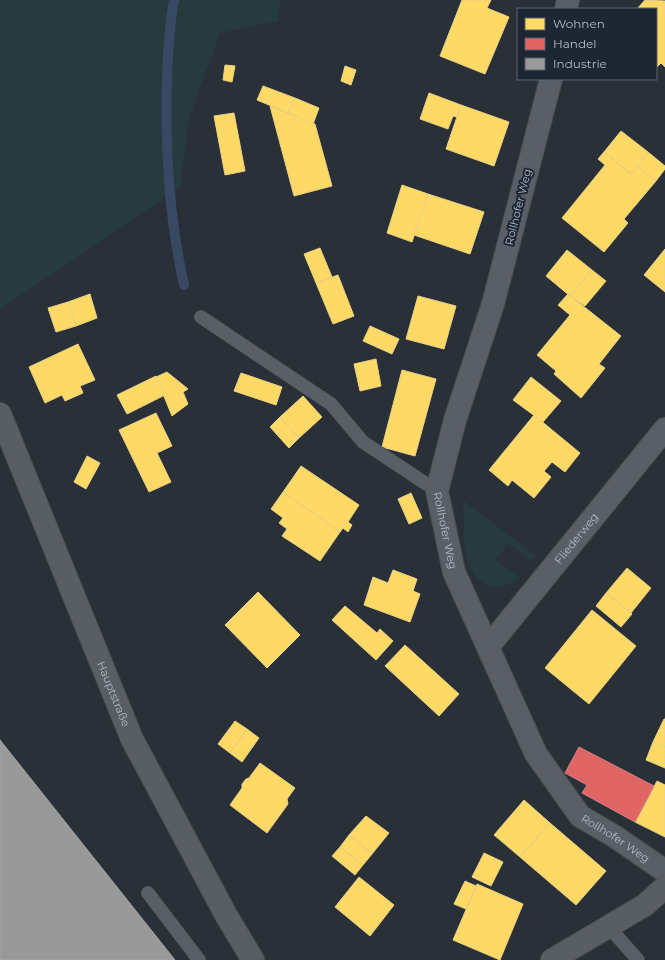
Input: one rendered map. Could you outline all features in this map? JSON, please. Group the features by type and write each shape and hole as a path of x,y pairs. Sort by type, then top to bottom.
{"main road":[{"name":"Hauptstraße","path":"0,414 132,739 226,915 253,960"},
{"path":"552,960 645,905 665,887"}],"street":[{"name":"Rollhofer Weg","path":"551,80 493,304 455,420 437,491 454,572 536,754 580,816 614,836 665,871"},
{"name":"Fliederweg","path":"488,647 665,429"}],"lane":[{"path":"201,318 331,404 363,442 437,491"},
{"path":"148,893 199,960"},
{"path":"609,927 638,960"}],"green space":[{"path":"0,0 280,0 278,21 220,33 189,118 180,188 0,309"},
{"path":"463,500 536,556 532,561 508,543 496,560 520,578 511,583 495,587 481,582 476,576 471,569 466,554"}],"building: Wohnen":[{"path":"462,0 491,0 487,8 509,17 485,74 440,56"},
{"path":"645,0 665,1 665,67 661,63 657,67 657,8 638,8"},
{"path":"225,65 235,66 232,82 223,80"},
{"path":"345,66 356,70 351,85 341,81"},
{"path":"263,86 295,98 288,113 257,100"},
{"path":"429,93 461,105 457,117 453,116 448,129 420,119"},
{"path":"295,98 319,108 313,124 288,113"},
{"path":"461,105 509,122 494,166 446,149"},
{"path":"270,106 315,124 332,186 294,196"},
{"path":"234,113 245,171 225,175 214,116"},
{"path":"621,131 648,152 631,174 604,152"},
{"path":"604,152 631,174 637,166 656,181 624,219 628,223 604,252 562,218 605,165 598,159"},
{"path":"648,152 665,166 665,169 656,181 637,166"},
{"path":"402,185 428,194 412,242 387,233"},
{"path":"428,194 484,212 470,254 414,235"},
{"path":"320,248 332,277 316,283 304,254"},
{"path":"665,249 665,292 644,275"},
{"path":"567,250 592,270 570,296 546,276"},
{"path":"592,270 606,281 585,306 570,296"},
{"path":"338,275 354,316 333,324 316,283"},
{"path":"90,294 97,318 76,326 68,302"},
{"path":"568,294 621,336 599,364 605,368 581,398 554,374 556,371 537,355 570,315 558,305"},
{"path":"418,296 456,306 444,349 406,339"},
{"path":"68,302 76,326 56,332 48,308"},
{"path":"370,326 399,339 392,354 363,341"},
{"path":"78,344 95,380 80,386 83,393 65,401 62,395 45,403 29,367"},
{"path":"376,359 381,386 360,391 354,364"},
{"path":"402,370 436,379 415,456 382,447"},
{"path":"167,372 188,389 183,392 188,404 172,416 156,377"},
{"path":"241,373 282,387 276,405 234,391"},
{"path":"156,376 165,395 127,414 117,395"},
{"path":"531,377 561,401 543,422 513,400"},
{"path":"303,396 322,417 299,438 280,417"},
{"path":"156,413 172,446 157,453 171,482 149,492 119,430"},
{"path":"534,415 580,453 565,472 552,462 544,471 551,477 534,498 512,480 508,486 489,470"},
{"path":"280,417 299,438 289,448 270,427"},
{"path":"87,456 100,463 86,489 74,482"},
{"path":"301,466 359,505 348,522 352,525 348,532 343,528 340,532 283,492"},
{"path":"283,492 340,532 320,561 282,536 287,529 279,523 283,518 271,509"},
{"path":"411,493 422,518 409,524 398,499"},
{"path":"627,568 651,588 631,613 606,593"},
{"path":"393,570 417,579 413,591 420,594 410,622 364,605 373,577 388,583"},
{"path":"258,592 300,635 267,668 225,625"},
{"path":"606,593 632,614 621,627 596,606"},
{"path":"345,606 377,633 380,629 393,641 376,660 332,620"},
{"path":"592,610 636,646 589,704 545,668"},
{"path":"405,645 459,694 439,716 385,666"},
{"path":"665,719 665,747 653,742"},
{"path":"235,721 247,729 230,753 218,744"},
{"path":"247,729 259,738 242,762 230,753"},
{"path":"653,742 665,747 665,768 646,760"},
{"path":"260,763 295,788 287,799 288,804 267,833 230,805 242,788 242,784 249,778"},
{"path":"657,781 665,785 665,837 635,822"},
{"path":"524,800 550,823 520,857 494,835"},
{"path":"366,816 389,833 372,854 349,835"},
{"path":"550,823 606,871 576,905 520,857"},
{"path":"349,835 372,854 363,865 340,847"},
{"path":"340,847 363,865 355,875 332,856"},
{"path":"484,853 503,862 491,886 472,877"},
{"path":"359,877 394,905 370,936 335,907"},
{"path":"465,881 476,886 466,909 454,904"},
{"path":"477,884 523,904 500,960 453,940"}],"building: Handel":[{"path":"579,747 654,786 635,822 582,793 587,785 565,773"}],"building: Industrie":[{"path":"0,740 175,960 0,960"}],"waterway":[{"path":"174,0 167,69 167,130 169,182 175,234 184,285"}]}
